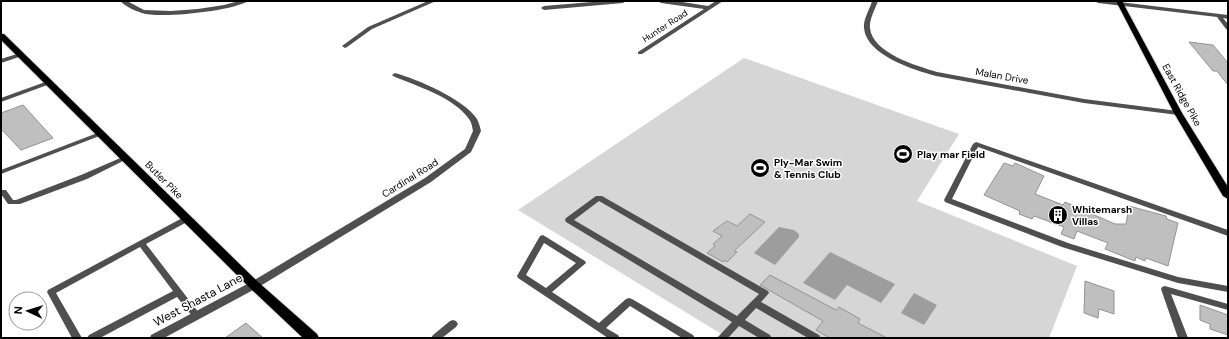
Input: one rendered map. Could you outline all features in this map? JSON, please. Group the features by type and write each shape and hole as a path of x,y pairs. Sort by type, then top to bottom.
{"main road":[{"name":"East Ridge Pike","path":"1119,2 1178,113 1228,196"},
{"name":"Butler Pike","path":"1,36 186,219 254,285 312,338"}],"street":[{"path":"123,1 144,12 171,13 225,7 245,1"},
{"path":"345,46 370,28 433,1"},
{"path":"544,8 623,1"},
{"path":"661,1 710,8"},
{"name":"Hunter Road","path":"640,53 720,1"},
{"name":"Malan Drive","path":"875,1 867,26 870,39 880,49 913,67 936,74 1084,101 1178,113"},
{"path":"1098,1 1119,2 1228,17"},
{"path":"1218,15 1228,28"},
{"name":"Cardinal Road","path":"254,285 428,180 468,150 477,131 473,119 464,109 449,99 395,75"},
{"name":"West Shasta Lane","path":"155,338 254,285"}],"lane":[{"path":"1,61 20,55"},
{"path":"1,100 48,83"},
{"path":"1,172 100,134"},
{"path":"1228,233 976,144 948,200 1072,247 1178,280 1228,289"},
{"path":"3,192 11,202 17,202 84,176 125,158"},
{"path":"722,338 738,321 756,303 765,293 599,198 569,220 738,321 768,338"},
{"path":"77,338 51,292 186,219"},
{"path":"546,293 582,263 543,238 521,276 546,293 615,338"},
{"path":"141,243 196,315"},
{"path":"1183,338 1164,289 1228,307"},
{"path":"92,338 178,292"},
{"path":"600,328 629,301 690,338"},
{"path":"756,303 816,338"},
{"path":"436,338 453,324"}],"shaded area":[{"name":"Ply-Mar Swim & Tennis Club","path":"744,58 959,134 917,201 1077,266 1049,338 728,338 518,210"},
{"path":"779,227 794,230 799,234 799,237 775,265 754,253"},
{"path":"830,252 895,284 881,303 847,285 835,300 803,283"},
{"path":"914,293 937,305 924,325 901,313"}],"building":[{"path":"1189,42 1213,45 1228,63 1228,85 1217,71 1213,71"},
{"path":"23,105 53,138 21,150 1,129 1,113"},
{"name":"Whitemarsh Villas","path":"1004,163 1013,166 1015,163 1044,176 1035,194 1063,205 1065,202 1115,224 1126,224 1129,206 1166,216 1167,219 1178,223 1168,266 1146,258 1145,261 1136,257 1135,261 1105,249 1108,243 1077,231 1074,239 1061,234 1064,227 1034,216 1032,219 1019,214 1020,211 984,195"},
{"path":"750,214 765,222 734,251 737,252 727,262 724,260 723,262 707,253 715,246 713,244 722,236 713,231 727,221 737,226"},
{"path":"770,275 836,310 839,307 860,319 858,323 887,338 830,338 816,330 823,321 760,285"},
{"path":"1085,281 1114,291 1114,314 1099,309 1098,318 1084,313"},
{"path":"1200,305 1228,315 1228,335 1210,329 1210,324 1200,320"},
{"path":"246,323 263,338 225,338"}],"place":[{"name":"Play mar Field","path":"903,154"},
{"name":"Ply-Mar Swim & Tennis Club","path":"760,168"},
{"name":"Whitemarsh Villas","path":"1058,215"}]}
